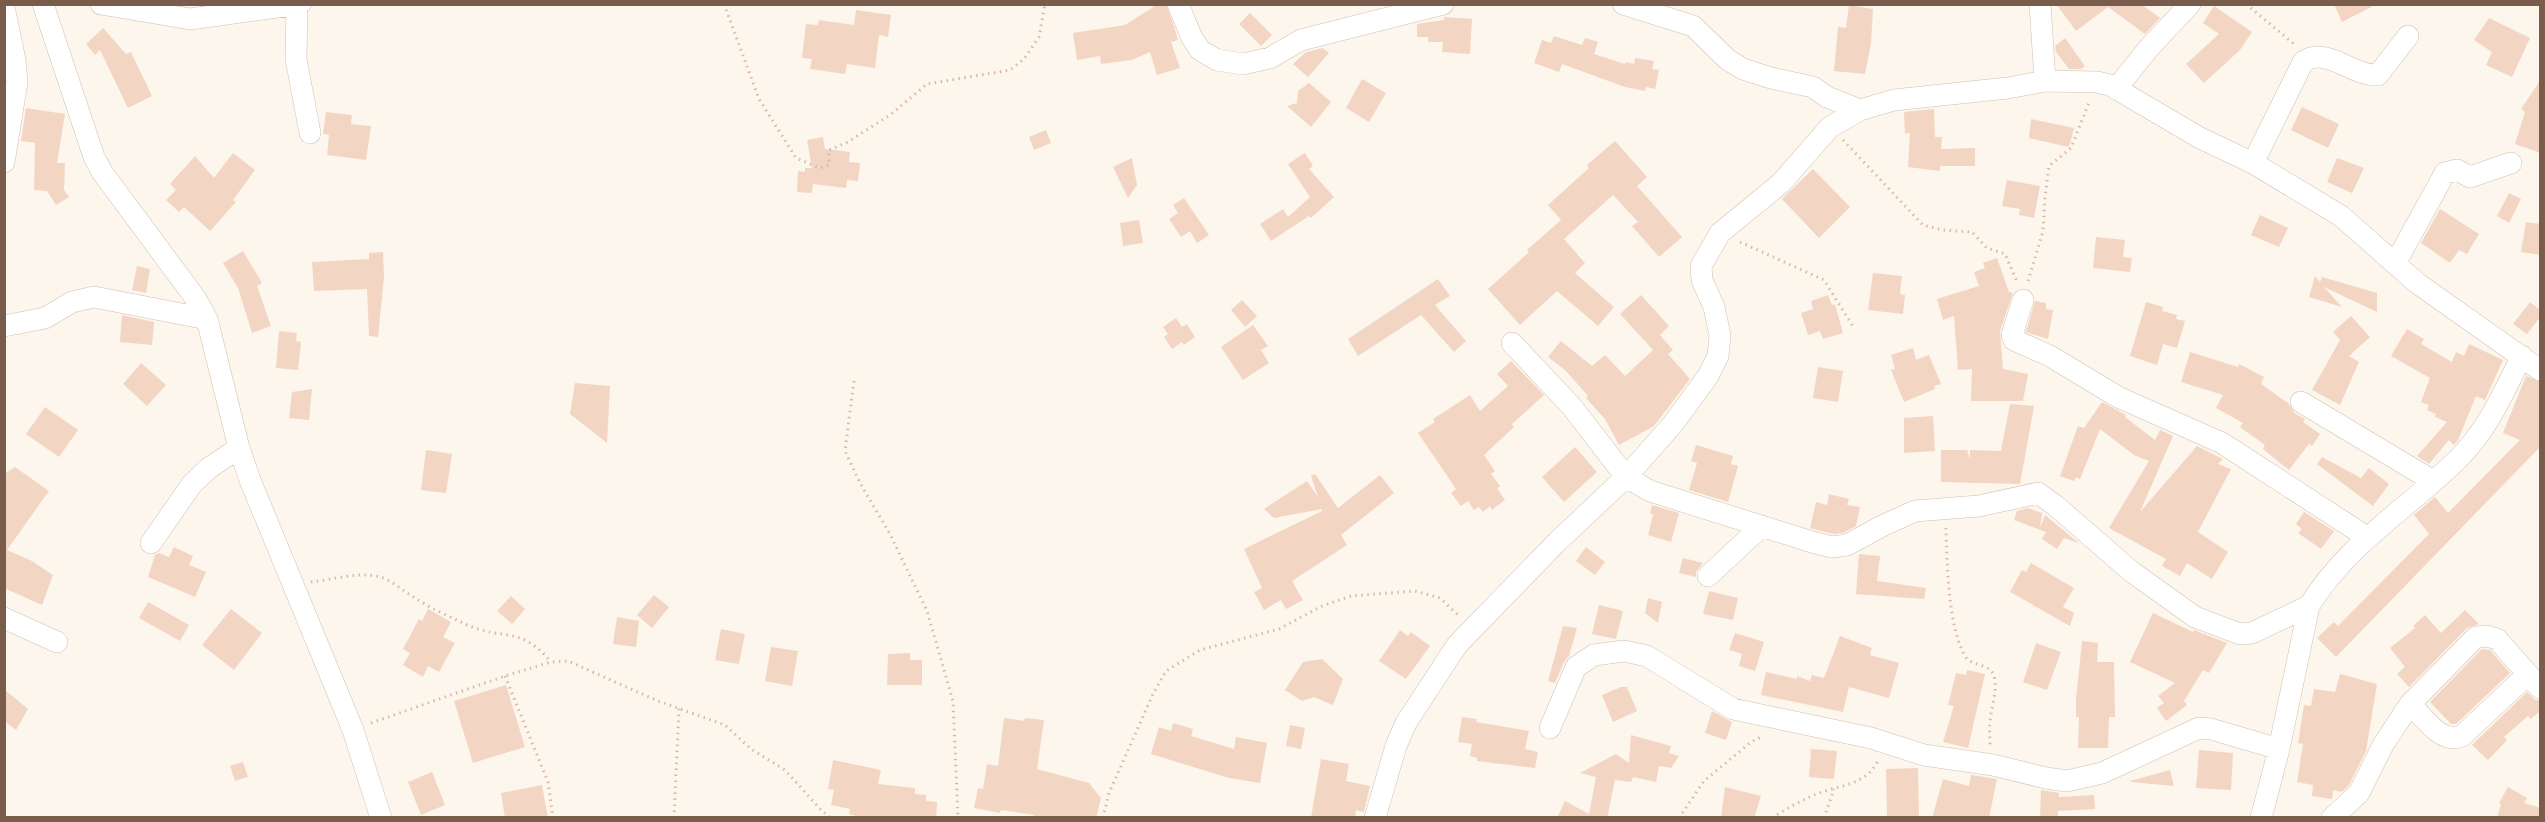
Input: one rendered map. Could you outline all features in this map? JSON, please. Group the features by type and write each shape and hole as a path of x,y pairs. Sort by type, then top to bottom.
{"street":[{"path":"43,4 94,157 102,172 196,299 207,319 217,350 239,448 260,507 353,730 381,818"},
{"path":"101,4 190,19 250,8 299,5 296,59 310,133"},
{"path":"1178,4 1192,38 1200,50 1217,60 1243,64 1270,58 1301,40 1443,4"},
{"path":"1623,4 1693,26 1728,60 1743,69 1813,87 1827,96 1860,110"},
{"path":"2040,4 2045,81"},
{"path":"2106,85 2148,49 2190,4"},
{"path":"4,7 17,82 4,162"},
{"path":"2253,163 2303,62 2310,57 2320,56 2368,76 2378,75 2408,36"},
{"path":"1375,818 1396,746 1406,723 1430,683 1457,645 1573,526 1626,477 1702,387 1718,356 1719,322 1701,273 1703,259 1720,233 1781,183 1830,127 1860,110 1894,100 2008,88 2045,81 2106,85 2200,138 2253,163 2341,216 2396,262 2417,283 2541,370"},
{"path":"2396,262 2445,173 2457,170 2469,177 2511,163"},
{"path":"4,326 45,318 72,302 94,297 207,319"},
{"path":"2023,300 2012,335 2014,340 2050,356 2118,398 2222,443 2359,532 2364,539"},
{"path":"1512,343 1572,407 1626,477 1650,491 1812,542 1839,547 1915,512 1979,506 2034,493 2043,495 2155,589 2195,617 2235,633 2252,633 2309,606"},
{"path":"2261,818 2279,749 2309,606 2317,592 2364,539 2458,459 2489,423 2522,356"},
{"path":"2301,402 2433,481"},
{"path":"151,543 192,484 209,468 239,448"},
{"path":"1708,576 1762,526"},
{"path":"4,618 57,642"},
{"path":"2332,818 2359,793 2383,745 2410,704 2476,637 2487,636 2497,639 2534,681 2455,739 2444,737 2410,704"},
{"path":"1550,728 1576,667 1594,655 1624,651 1647,656 1733,709 1883,741 1924,755 1993,765 2046,778 2067,781 2102,773 2194,729 2204,728 2279,749"}],"path":[{"path":"724,4 759,99 796,158 804,164 819,168 829,165 829,150 846,143 890,115 927,84 1010,70 1024,59 1039,36 1046,4"},
{"path":"2246,4 2310,57"},
{"path":"2023,300 2043,231 2044,198 2049,166 2071,148 2106,85"},
{"path":"1830,127 1923,225 1942,230 1972,232 1987,248 2005,254 2023,300"},
{"path":"1720,233 1824,280 1854,328"},
{"path":"854,381 845,451 860,483 890,534 927,611 953,701 958,818"},
{"path":"1945,509 1947,558 1955,628 1965,656 1971,662 1988,668 1994,678 1990,723 1993,765"},
{"path":"294,585 367,575 382,577 414,598 463,623 488,633 512,634 523,638 538,646 551,662"},
{"path":"1103,818 1109,793 1157,686 1166,671 1200,650 1279,629 1338,599 1393,591 1415,591 1440,598 1472,628"},
{"path":"353,730 505,676 563,660 582,666 658,701 725,724 751,749 785,770 831,818"},
{"path":"505,676 548,782 553,818"},
{"path":"674,818 679,708"},
{"path":"1679,818 1704,781 1751,742 1796,723"},
{"path":"1772,818 1816,794 1866,777 1874,769 1883,741"},
{"path":"1824,818 1834,789"}],"building":[{"path":"1158,4 1166,4 1175,29 1178,40 1171,42 1180,68 1157,75 1150,52 1132,60 1101,64 1100,56 1077,60 1073,33 1125,25"},
{"path":"2056,4 2141,4 2160,18 2145,34 2108,7 2076,31"},
{"path":"2334,4 2377,4 2342,22"},
{"path":"1849,5 1873,9 1871,43 1865,74 1834,71 1838,27 1846,28"},
{"path":"2214,6 2252,32 2240,50 2204,83 2186,64 2219,34 2203,23"},
{"path":"856,10 891,15 888,37 879,35 875,68 847,64 845,74 810,69 812,59 802,58 806,24 818,25 819,20 854,25"},
{"path":"1250,13 1272,35 1261,46 1239,24"},
{"path":"1444,17 1472,19 1470,54 1442,52 1443,42 1428,42 1428,37 1417,37 1417,24 1444,20"},
{"path":"2489,18 2530,38 2512,77 2486,65 2492,52 2474,40"},
{"path":"103,28 126,54 131,52 152,96 128,108 100,50 95,55 86,44"},
{"path":"1554,36 1582,45 1585,38 1598,42 1594,54 1625,64 1625,62 1634,64 1635,58 1654,61 1652,69 1659,70 1655,89 1646,87 1645,91 1625,87 1562,64 1559,72 1534,63 1542,40 1551,43"},
{"path":"2065,38 2085,66 2081,69 2069,69 2056,52 2055,46"},
{"path":"1323,48 1329,53 1308,77 1293,64 1306,52"},
{"path":"1362,79 1386,93 1369,122 1346,108"},
{"path":"2541,79 2541,153 2515,144 2525,112 2521,109"},
{"path":"1309,83 1331,102 1311,127 1287,106 1297,103 1298,91"},
{"path":"2302,107 2339,124 2328,148 2291,130"},
{"path":"26,108 65,114 57,163 65,163 64,190 69,197 56,205 47,191 34,190 35,143 21,141"},
{"path":"1934,109 1935,137 1942,137 1941,149 1975,148 1975,166 1940,166 1940,171 1908,167 1910,133 1905,134 1904,112"},
{"path":"326,112 352,115 351,124 371,126 366,160 327,155 329,135 323,134"},
{"path":"2031,119 2074,128 2069,147 2029,138"},
{"path":"1046,130 1051,143 1034,150 1029,137"},
{"path":"823,137 825,149 850,152 849,162 860,163 858,181 847,180 846,188 813,184 812,193 797,192 798,171 805,172 805,168 812,168 807,140"},
{"path":"1615,141 1647,177 1637,186 1682,237 1659,257 1632,226 1638,222 1613,195 1564,239 1585,263 1575,273 1614,307 1598,326 1557,291 1520,325 1488,289 1561,220 1548,205 1589,168 1587,165"},
{"path":"233,153 255,170 233,200 236,202 210,231 184,207 179,212 166,200 176,190 170,184 195,156 214,178"},
{"path":"1305,153 1313,166 1309,169 1334,197 1311,218 1309,216 1271,241 1260,224 1283,209 1288,217 1310,197 1288,164"},
{"path":"1132,158 1137,185 1128,198 1113,167"},
{"path":"2337,158 2364,168 2352,193 2327,182"},
{"path":"1813,169 1850,207 1819,238 1782,199"},
{"path":"2007,180 2040,186 2034,218 2019,215 2020,209 2002,206"},
{"path":"2509,193 2521,199 2509,223 2497,216"},
{"path":"1184,198 1209,235 1197,243 1190,231 1181,237 1169,219 1178,213 1173,205"},
{"path":"2440,209 2479,234 2467,254 2459,250 2450,263 2421,243"},
{"path":"2260,215 2288,228 2279,247 2251,235"},
{"path":"1139,220 1143,243 1123,246 1120,223"},
{"path":"2526,222 2541,224 2541,255 2521,252"},
{"path":"2096,237 2125,240 2123,257 2132,258 2130,272 2093,268"},
{"path":"243,251 262,283 257,286 271,326 252,333 238,288 223,263"},
{"path":"383,252 384,277 378,337 369,336 367,289 314,291 312,262 369,259 369,253"},
{"path":"1997,258 2009,292 2013,293 2000,331 2003,369 2028,374 2023,401 1971,401 1972,369 1958,370 1954,316 1943,320 1937,299 1979,286 1974,272 1985,268 1983,263"},
{"path":"137,266 150,269 146,293 132,290"},
{"path":"1873,273 1902,276 1900,294 1905,295 1903,314 1868,310"},
{"path":"2315,276 2320,282 2322,277 2377,293 2377,312 2324,287 2342,307 2309,297"},
{"path":"1438,279 1450,296 1435,305 1466,341 1454,352 1421,315 1358,356 1348,339"},
{"path":"1641,295 1669,326 1660,335 1673,350 1668,354 1690,379 1654,426 1619,445 1605,419 1586,398 1588,396 1566,371 1548,357 1561,341 1592,366 1605,355 1625,376 1653,350 1620,314"},
{"path":"1828,295 1832,305 1835,304 1843,333 1823,339 1820,331 1808,335 1801,313 1813,309 1811,301"},
{"path":"1242,300 1257,316 1245,327 1231,310"},
{"path":"2035,301 2046,303 2046,309 2053,310 2048,339 2026,332"},
{"path":"2146,302 2163,307 2162,311 2177,315 2176,319 2185,321 2177,348 2163,344 2157,365 2130,356"},
{"path":"2530,302 2541,311 2541,316 2527,334 2513,324"},
{"path":"122,315 154,322 152,345 120,342"},
{"path":"2351,316 2370,337 2349,356 2359,362 2340,405 2312,390 2340,340 2333,332"},
{"path":"1176,318 1182,327 1187,324 1195,337 1184,345 1182,342 1172,349 1164,337 1168,334 1163,327"},
{"path":"1253,325 1268,346 1261,350 1269,363 1243,380 1221,347"},
{"path":"2407,329 2424,339 2421,344 2452,362 2456,352 2464,356 2469,344 2503,360 2485,400 2476,396 2458,440 2454,445 2449,440 2429,464 2417,456 2447,422 2435,417 2436,414 2427,410 2429,405 2421,402 2430,378 2391,356"},
{"path":"279,331 297,333 296,341 301,342 298,370 276,368"},
{"path":"1913,348 1916,360 1929,355 1941,384 1934,386 1935,389 1904,402 1891,370 1895,369 1891,355"},
{"path":"2190,352 2238,367 2239,364 2264,377 2261,384 2288,403 2294,413 2305,419 2303,422 2320,434 2312,446 2309,444 2289,470 2263,449 2265,445 2240,427 2243,423 2216,408 2223,395 2181,382"},
{"path":"1511,361 1544,395 1512,424 1514,427 1484,455 1495,471 1491,474 1500,486 1497,488 1505,500 1492,510 1490,506 1483,512 1479,507 1474,510 1468,501 1461,506 1451,493 1456,489 1418,433 1435,422 1433,419 1470,395 1480,411 1508,386 1497,374"},
{"path":"141,363 166,385 147,406 123,384"},
{"path":"1818,367 1843,371 1838,402 1813,398"},
{"path":"2526,376 2541,382 2541,446 2336,657 2317,638 2334,622 2338,626 2429,534 2414,515 2435,497 2448,513 2520,440 2503,433"},
{"path":"575,383 610,386 607,443 570,414"},
{"path":"312,389 309,420 289,418 292,392"},
{"path":"2102,402 2126,415 2125,417 2155,440 2160,430 2173,436 2140,512 2197,446 2223,459 2218,464 2231,469 2198,532 2228,552 2212,579 2187,563 2180,576 2162,566 2166,559 2109,528 2149,461 2134,455 2100,429 2080,479 2076,477 2074,481 2060,476 2078,426 2084,428"},
{"path":"2010,404 2034,406 2020,484 1941,482 1941,450 1967,450 1970,459 1970,450 2001,451"},
{"path":"45,407 78,430 59,457 26,434"},
{"path":"1933,416 1935,451 1904,453 1904,418"},
{"path":"1696,445 1733,456 1731,464 1738,466 1728,502 1689,490 1697,463 1691,461"},
{"path":"1575,447 1597,472 1564,502 1542,477"},
{"path":"426,450 452,454 446,493 421,490"},
{"path":"2322,457 2361,478 2369,468 2389,484 2373,506 2317,464"},
{"path":"15,467 49,491 7,550 32,561 53,575 42,605 4,588 4,474"},
{"path":"1315,474 1338,508 1380,475 1394,493 1341,535 1347,545 1292,581 1303,600 1286,609 1281,600 1264,610 1254,592 1262,588 1244,549 1322,511 1322,509 1274,518 1264,509 1307,481 1318,497 1311,476"},
{"path":"1829,494 1849,499 1847,505 1860,507 1856,526 1843,533 1833,534 1810,528 1816,502 1827,505"},
{"path":"1652,505 1679,513 1671,542 1648,535 1653,515 1650,513"},
{"path":"2028,508 2042,513 2040,528 2045,515 2079,543 2064,538 2057,549 2042,539 2046,532 2014,520 2017,511"},
{"path":"2304,512 2334,531 2321,549 2298,533 2302,529 2296,524"},
{"path":"174,547 193,556 189,565 206,572 195,597 148,577 155,555 159,553 169,557"},
{"path":"1586,547 1605,562 1595,575 1576,561"},
{"path":"1859,554 1880,556 1877,581 1926,588 1924,599 1856,594"},
{"path":"1683,558 1703,563 1696,572 1696,577 1679,573"},
{"path":"2031,563 2074,588 2063,607 2074,613 2070,626 2010,592 2022,570 2026,572"},
{"path":"1709,591 1738,598 1733,620 1703,614"},
{"path":"654,595 669,607 652,628 637,615"},
{"path":"511,596 525,609 512,624 497,611"},
{"path":"1648,598 1662,602 1658,623 1645,613"},
{"path":"148,602 189,625 180,641 139,618"},
{"path":"1599,605 1623,611 1616,639 1592,634"},
{"path":"231,609 262,633 234,670 202,645"},
{"path":"428,609 451,622 443,637 455,643 439,672 428,666 423,677 403,665 410,653 403,649 419,619 422,621"},
{"path":"2465,610 2479,624 2467,628 2409,687 2397,674 2405,667 2390,648 2415,628 2413,626 2425,615 2441,633"},
{"path":"2153,613 2193,632 2194,630 2227,643 2209,673 2203,670 2184,701 2187,705 2166,721 2157,708 2164,703 2158,696 2175,683 2130,662"},
{"path":"617,617 639,621 636,647 613,644"},
{"path":"1563,626 1577,628 1569,656 1555,683 1548,681"},
{"path":"721,629 745,634 739,664 715,660"},
{"path":"1400,630 1408,636 1411,632 1430,646 1406,679 1379,661"},
{"path":"1735,633 1764,642 1755,671 1739,666 1742,654 1729,650"},
{"path":"1840,636 1872,648 1870,655 1899,663 1889,698 1849,687 1843,712 1761,695 1766,672 1797,679 1797,676 1810,681 1812,675 1824,678"},
{"path":"2082,641 2098,643 2097,662 2114,662 2115,717 2109,717 2108,748 2078,748 2079,717 2076,717 2076,699"},
{"path":"2036,643 2061,652 2047,690 2023,682"},
{"path":"771,647 798,651 792,686 765,681"},
{"path":"2482,649 2490,650 2510,673 2456,724 2451,724 2430,702"},
{"path":"910,653 910,660 922,660 922,685 887,685 888,654"},
{"path":"1322,659 1343,679 1333,705 1314,697 1302,701 1285,690 1303,662"},
{"path":"1967,670 1985,674 1968,748 1943,742 1954,706 1948,705 1956,673 1966,675"},
{"path":"2340,674 2377,684 2366,751 2349,785 2342,792 2333,790 2332,799 2312,796 2313,785 2297,782 2303,744 2298,743 2304,705 2311,706 2314,689 2335,692"},
{"path":"506,685 525,747 473,763 454,701"},
{"path":"1621,687 1627,687 1637,711 1613,722 1602,695"},
{"path":"4,689 28,709 16,730 4,721"},
{"path":"2527,692 2535,700 2541,700 2541,710 2531,719 2528,716 2504,737 2507,740 2488,760 2472,745"},
{"path":"1712,711 1732,722 1726,740 1705,733"},
{"path":"1462,717 1477,719 1476,722 1529,731 1525,749 1538,752 1535,768 1477,761 1477,758 1470,756 1472,744 1458,742"},
{"path":"1004,718 1024,721 1025,718 1044,720 1037,769 1089,783 1101,798 1096,818 1033,818 1034,815 1001,810 1000,813 974,808 978,788 983,789 987,764 998,766"},
{"path":"1173,723 1193,729 1191,736 1234,749 1236,737 1267,743 1260,783 1229,778 1151,754 1159,727 1171,731"},
{"path":"1290,725 1305,728 1301,749 1286,746"},
{"path":"1631,735 1671,746 1669,753 1679,756 1671,768 1659,766 1656,782 1633,777 1631,782 1615,780 1607,818 1557,818 1565,801 1589,814 1596,777 1580,773 1616,754 1629,763"},
{"path":"1811,749 1837,751 1834,779 1809,777"},
{"path":"2199,750 2233,753 2231,790 2196,788"},
{"path":"1321,759 1349,764 1346,781 1370,786 1364,812 1356,810 1355,818 1311,818"},
{"path":"833,760 881,770 878,784 915,788 915,794 926,795 926,801 937,802 936,818 864,818 849,814 850,809 831,805 834,790 828,789"},
{"path":"243,762 248,777 235,781 230,766"},
{"path":"1918,768 1919,818 1887,818 1886,769"},
{"path":"2170,770 2174,786 2130,781"},
{"path":"432,772 445,805 421,815 408,782"},
{"path":"1971,775 1997,779 1989,818 1932,818 1943,779 1969,786"},
{"path":"542,785 548,818 505,818 501,793"},
{"path":"1725,787 1761,796 1754,818 1721,818"},
{"path":"2508,787 2527,798 2524,803 2541,808 2541,818 2497,818 2501,804 2499,803"},
{"path":"2041,790 2059,793 2059,797 2094,795 2095,809 2058,811 2058,818 2040,818"}]}
